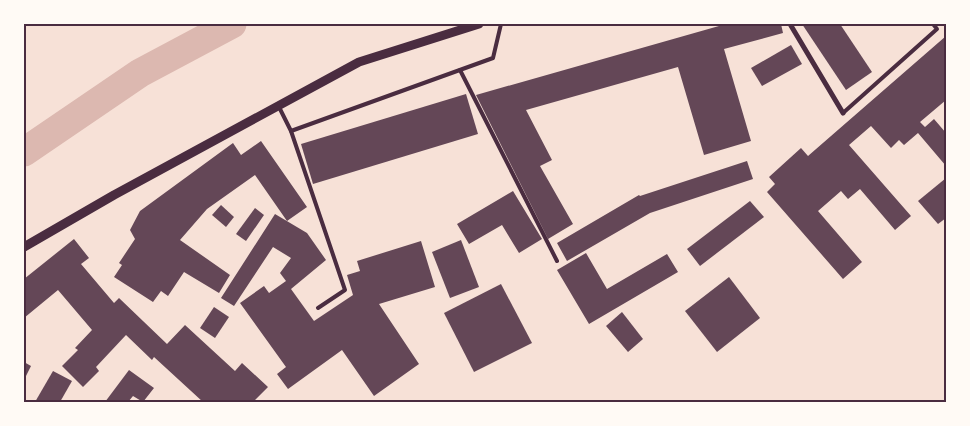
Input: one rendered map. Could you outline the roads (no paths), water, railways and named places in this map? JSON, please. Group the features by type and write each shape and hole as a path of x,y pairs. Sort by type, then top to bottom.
{"street":[{"path":"24,247 114,195 359,62 479,24"},
{"path":"790,24 843,113"}],"lane":[{"path":"291,131 493,58 501,24"},
{"path":"843,113 937,29 934,24"},
{"path":"460,70 557,261"},
{"path":"278,106 291,131 345,290 318,308"}],"waterway":[{"path":"24,152 140,73 232,24"}]}
